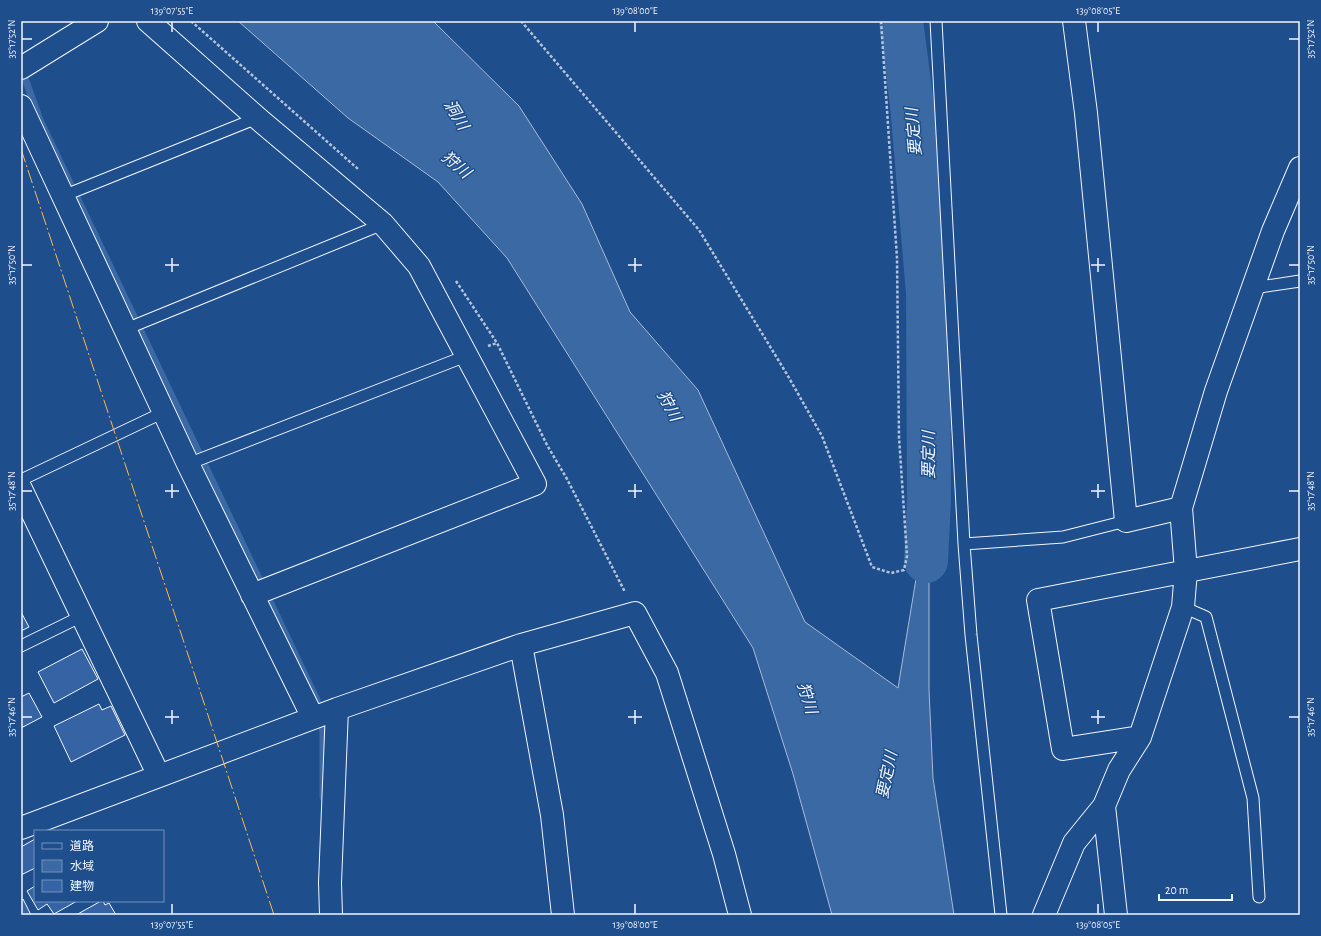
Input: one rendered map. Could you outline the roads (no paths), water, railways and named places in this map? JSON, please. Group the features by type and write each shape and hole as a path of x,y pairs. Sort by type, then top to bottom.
{"street":[{"path":"21,68 97,21"},
{"path":"148,21 257,118 383,224 419,266 535,484 252,595"},
{"path":"1074,21 1086,113 1126,521 1181,508"},
{"path":"21,106 126,328 188,464 313,718"},
{"path":"1044,915 1074,843 1104,806 1119,770 1140,738 1183,607 1186,571 1181,508 1216,391 1273,230 1300,168"},
{"path":"21,489 159,776"},
{"path":"1140,738 1063,749 1038,600 1300,549"},
{"path":"21,828 337,709 521,645 635,613 667,673 724,854 740,915"},
{"path":"521,645 552,815 563,915"},
{"path":"331,915 330,883 337,709"},
{"path":"1104,806 1116,915"}],"lane":[{"path":"936,21 964,544 971,635 1001,915"},
{"path":"64,196 257,118"},
{"path":"126,328 383,224"},
{"path":"1253,288 1300,281"},
{"path":"188,464 466,356"},
{"path":"21,480 164,412"},
{"path":"964,544 1063,538 1126,521"},
{"path":"1183,607 1206,617 1253,798 1259,897"},
{"path":"21,646 82,616"}],"water":[{"path":"238,21 433,21 519,106 582,204 630,312 698,390 805,622 898,688 929,500 929,690 933,778 954,915 832,915 793,774 753,648 507,258 438,182 348,118"}],"waterway":[{"name":"要定川","path":"901,21 912,105 928,293 929,500 926,561"},
{"path":"22,70 40,120 317,700 323,733 323,797"}],"water label":[{"name":"洞川","path":"456,115"},
{"name":"狩川","path":"456,165"},
{"name":"狩川","path":"669,406"},
{"name":"狩川","path":"807,698"}]}
